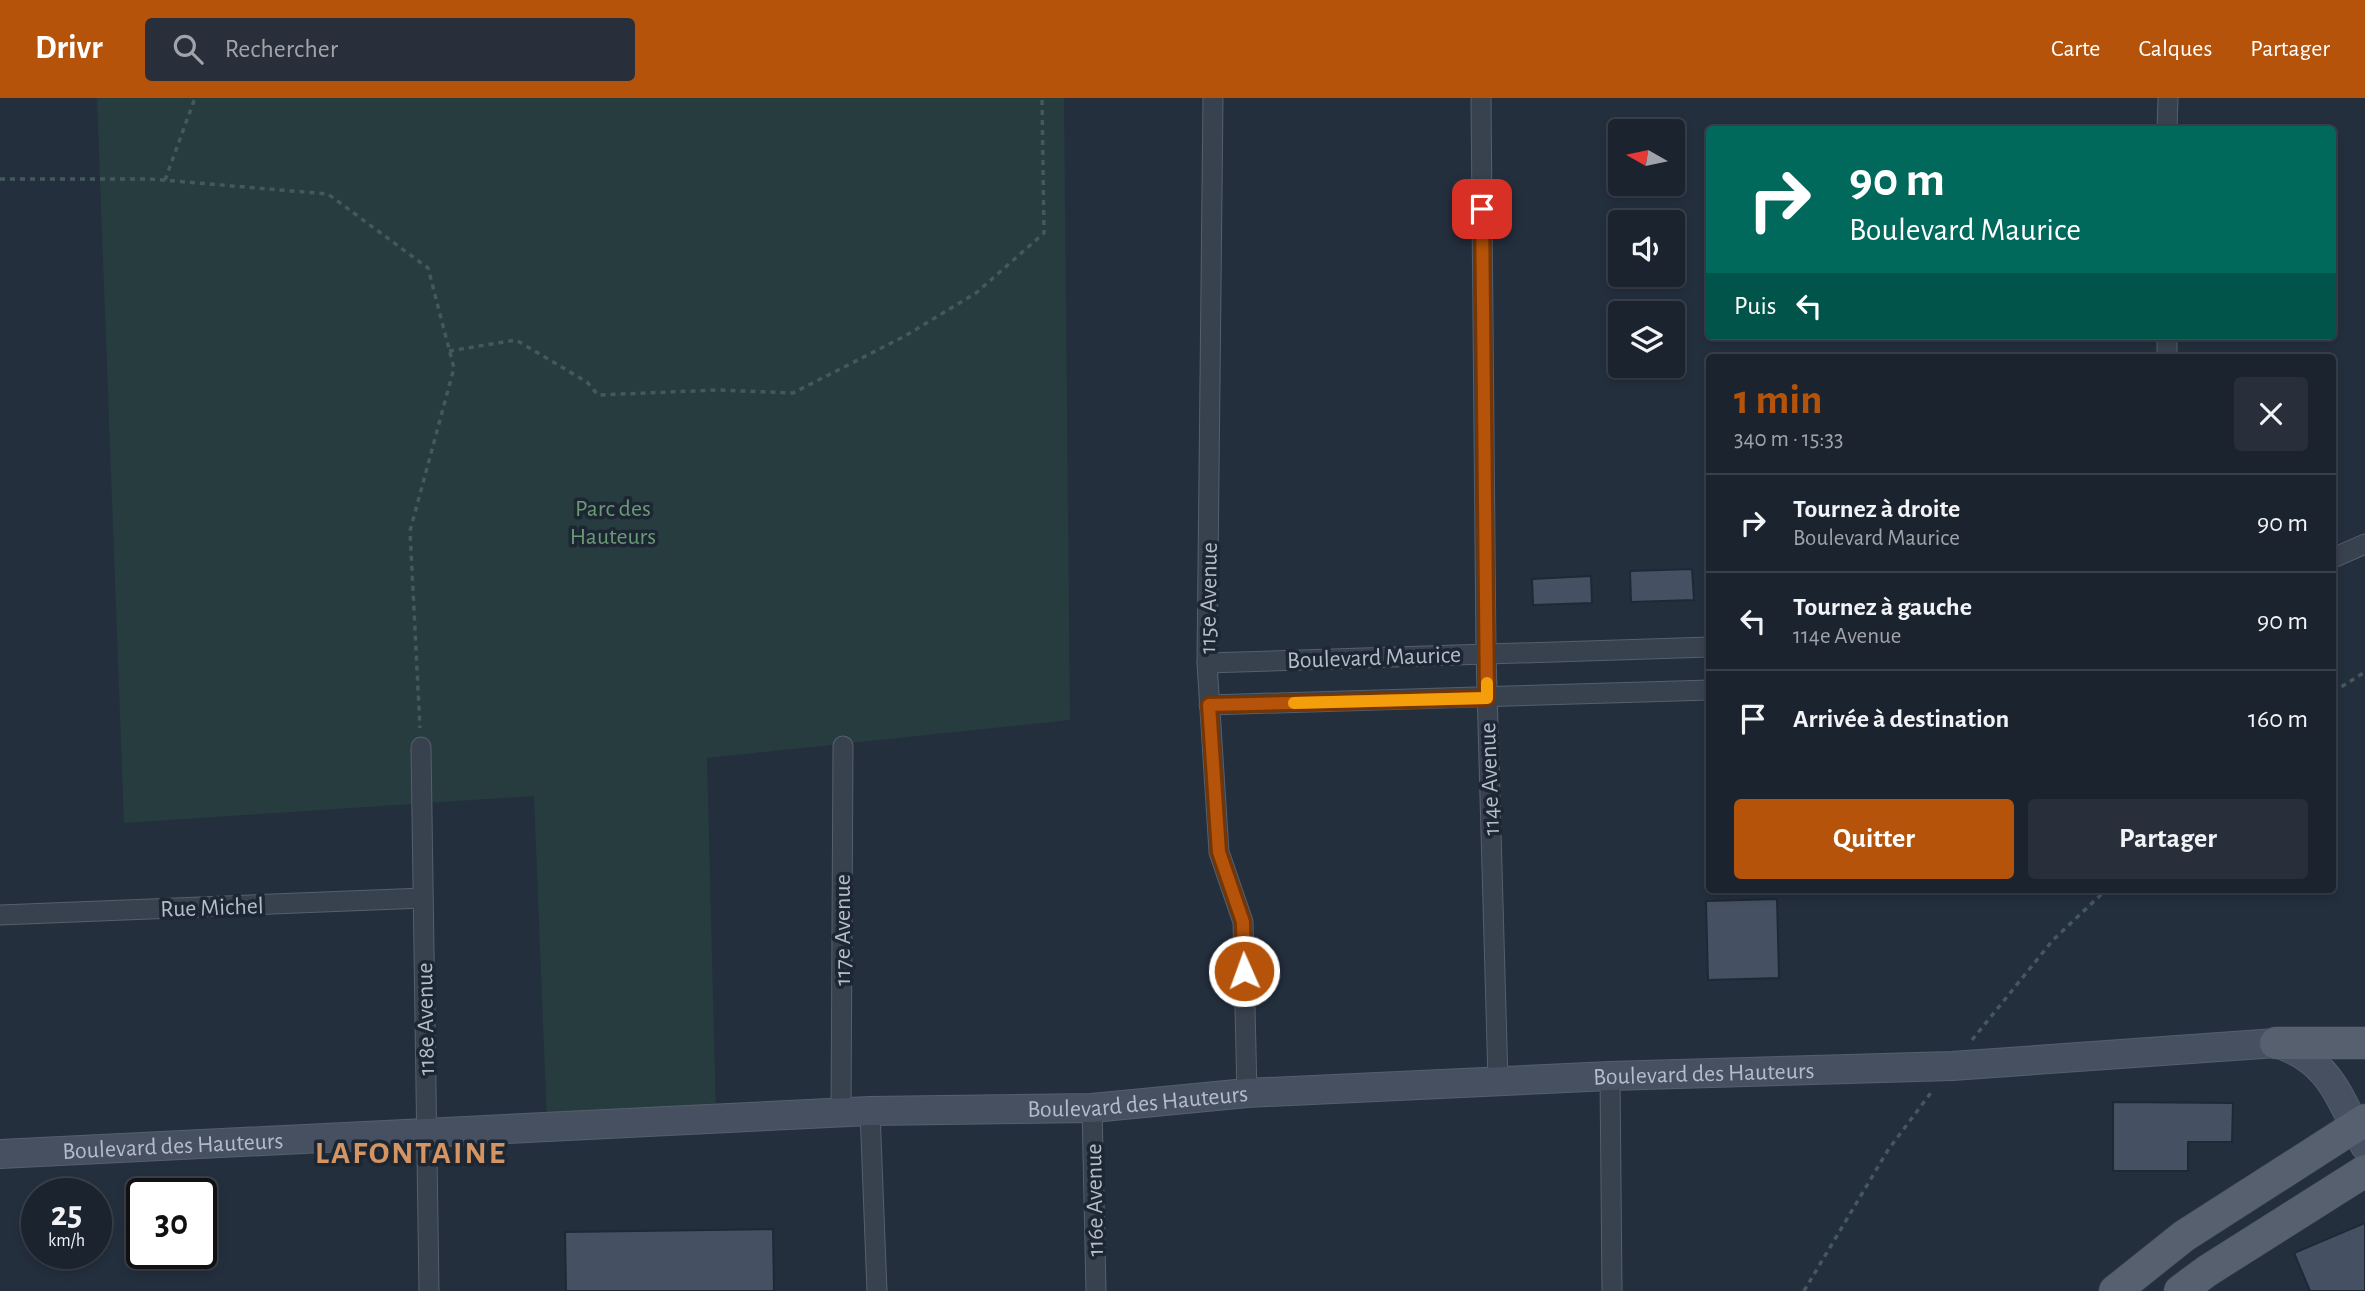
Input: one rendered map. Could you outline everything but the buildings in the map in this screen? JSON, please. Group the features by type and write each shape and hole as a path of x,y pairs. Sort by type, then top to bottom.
{"main road":[{"name":"Boulevard des Hauteurs","path":"0,1154 870,1111 1092,1108 1247,1093 1610,1076 1952,1066 2276,1043"},
{"path":"2276,1043 2365,1043"},
{"path":"2115,1291 2184,1236 2361,1131 2327,1075 2317,1064 2295,1049 2276,1043"},
{"path":"2180,1291 2365,1171"}],"street":[{"name":"115e Avenue","path":"1213,98 1207,663 1219,852 1243,922 1247,1093"},
{"name":"114e Avenue","path":"1481,98 1486,653 1498,1081"},
{"path":"2167,126 2168,98"},
{"path":"2336,557 2365,544"},
{"name":"Boulevard Maurice","path":"1207,663 1706,647"},
{"name":"Boulevard Maurice","path":"1209,705 1706,690"},
{"name":"117e Avenue","path":"842,1113 843,746"},
{"name":"118e Avenue","path":"421,747 429,1291"},
{"name":"Rue Michel","path":"0,915 423,898"},
{"path":"1610,1076 1612,1291"},
{"name":"116e Avenue","path":"1092,1108 1096,1291"},
{"path":"870,1111 877,1291"}],"path":[{"path":"165,180 195,98"},
{"path":"449,351 516,340 587,382 598,395 718,390 793,393 905,336 976,293 1044,233 1042,98"},
{"path":"0,179 165,180 328,194 428,268 454,368 410,531 421,747"},
{"path":"2336,690 2365,672"},
{"path":"1972,1040 2053,940 2103,893"},
{"path":"1804,1291 1888,1150 1939,1083"}],"green space":[{"name":"Parc des Hauteurs","path":"97,98 1064,98 1070,720 707,758 716,1116 547,1123 534,796 124,823"}],"slow traffic":[{"path":"1294,703 1487,698 1487,683"}],"district":[{"name":"LAFONTAINE","path":"411,1152"}],"route":[{"path":"1244,971 1243,922 1219,852 1209,705 1487,698 1482,209"}]}
